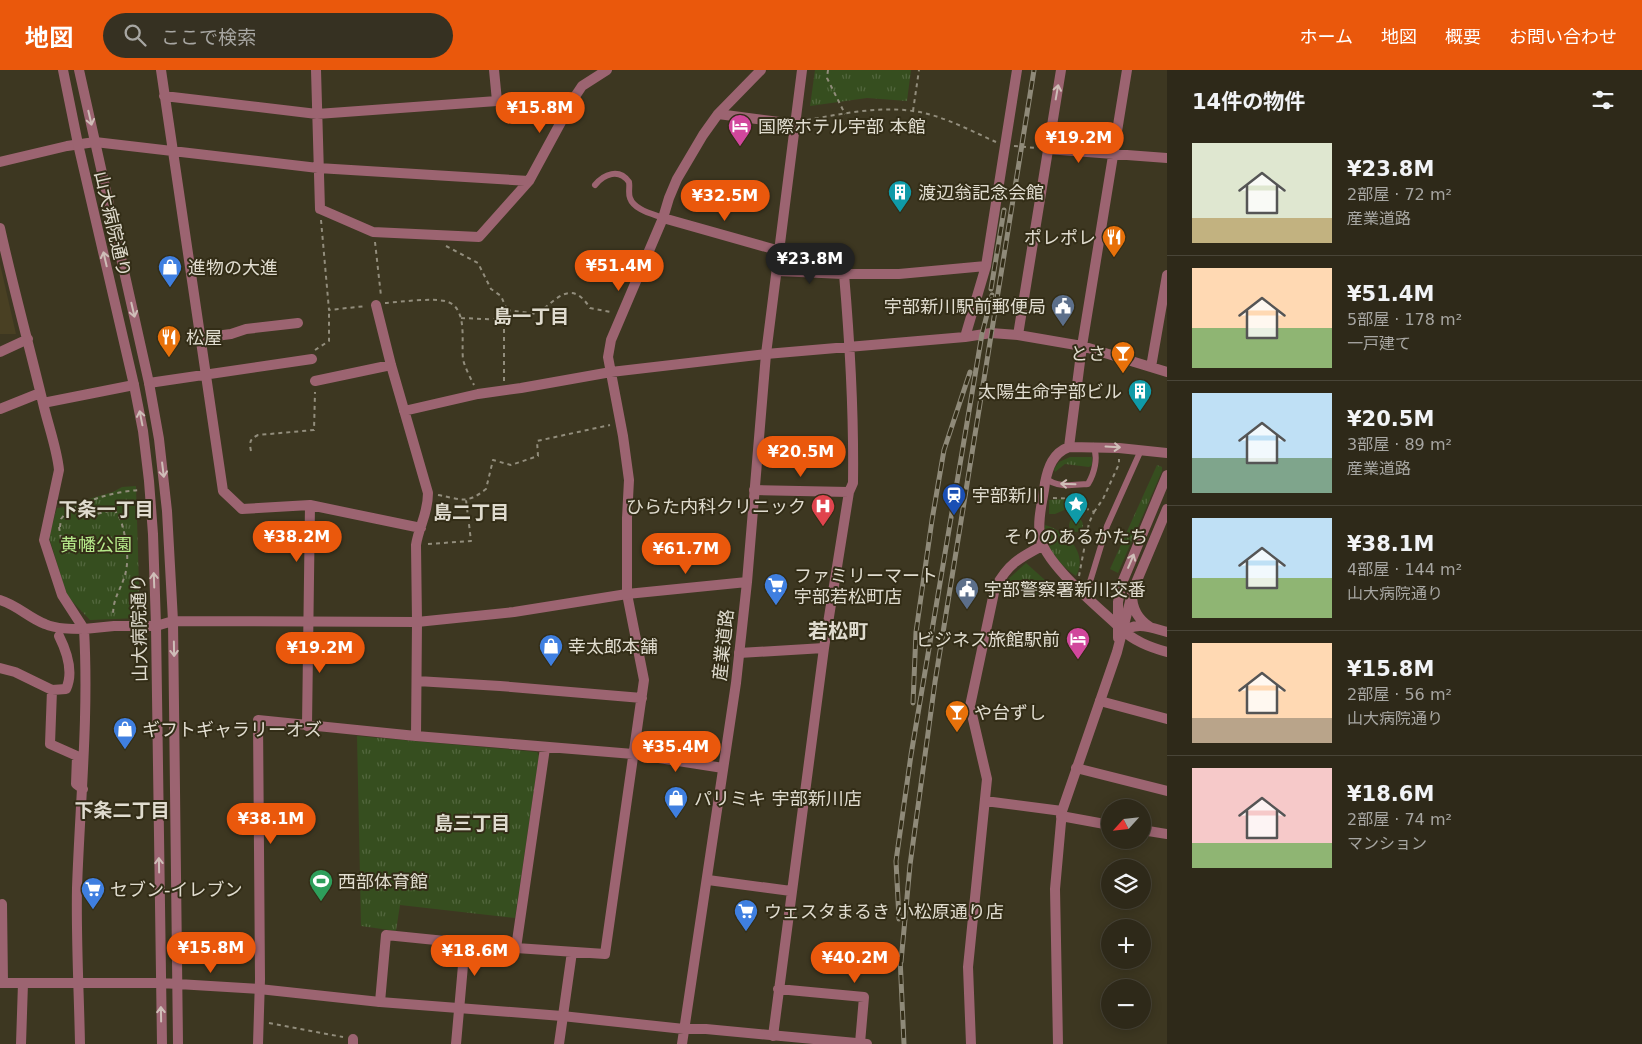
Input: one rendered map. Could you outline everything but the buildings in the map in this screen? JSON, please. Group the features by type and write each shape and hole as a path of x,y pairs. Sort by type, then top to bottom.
{"street":[{"name":"山大病院通り","path":"63,70 78,144 134,385 143,431 149,481 156,626 162,1044"},
{"name":"山大病院通り","path":"79,70 150,383 164,479 172,580 178,1044"},
{"path":"161,70 223,491 242,509 310,505 421,528"},
{"path":"316,70 320,209 374,232 479,237 529,181 582,86 608,70"},
{"path":"494,70 498,101"},
{"path":"380,1002 386,935 516,948 605,954 644,680 627,594 629,480 608,357 609,349 663,218 669,198 686,162 718,114 761,70"},
{"name":"産業道路","path":"682,1044 708,880 739,653 747,582 766,354 802,70"},
{"path":"965,337 986,266 1017,70"},
{"path":"1018,335 1060,70"},
{"path":"1069,447 1082,346 1127,70"},
{"path":"164,96 317,114 498,101 574,98"},
{"path":"718,114 795,124"},
{"path":"0,162 67,146 95,142 318,168 529,181"},
{"path":"1047,149 1167,158"},
{"path":"663,218 780,251"},
{"path":"0,228 58,460 59,470 44,540 62,595 84,629 86,658 83,789 77,890 80,1044"},
{"path":"777,271 899,274 986,266"},
{"path":"773,1040 778,989 824,648 849,492 853,483 854,422 851,347 844,274"},
{"path":"1151,367 1167,275"},
{"path":"376,305 390,365 428,492 425,520 418,534 416,545 416,736"},
{"path":"200,338 298,323"},
{"path":"404,411 478,394 611,372 766,354 965,337 991,333 1018,335 1082,346 1167,372"},
{"path":"0,352 28,339"},
{"path":"150,383 312,359"},
{"path":"314,381 390,365"},
{"path":"0,409 41,398 134,385"},
{"path":"1148,647 1120,632 1055,563 1042,546 1039,517 1046,478 1054,457 1062,449 1093,446 1167,453"},
{"path":"1058,1044 1055,889 1062,813 1076,768 1118,652 1120,632 1118,606 1122,583 1167,475"},
{"path":"754,490 849,492"},
{"path":"307,726 310,505"},
{"path":"1097,606 1111,609 1128,598 1167,509"},
{"path":"971,1044 968,967 987,779 970,706 995,588 1004,572 1020,558 1042,546"},
{"path":"0,600 45,624 58,628 84,629 114,626 156,626 173,622 417,622 514,612 627,594 747,582"},
{"path":"1133,589 1132,599 1136,613 1145,624 1153,628"},
{"path":"1120,632 1133,589"},
{"path":"1120,632 1134,626 1167,632"},
{"path":"0,668 15,672 52,690 66,688 69,682 68,660 60,636"},
{"path":"1118,652 1130,645 1167,652"},
{"path":"739,653 824,648"},
{"path":"417,681 642,698"},
{"path":"52,690 50,744 77,756 76,784 83,789"},
{"path":"1100,701 1167,719"},
{"path":"258,1044 258,720 545,748 634,754 723,768"},
{"path":"516,948 545,748"},
{"path":"1076,768 1167,791"},
{"path":"984,801 1062,813 1101,823"},
{"path":"1151,831 1167,834"},
{"path":"708,880 791,891"},
{"path":"2,904 2,983 161,983 259,989 380,1002 562,1016 684,1029 706,1029 773,1040 863,1044 864,997 778,989"},
{"path":"456,1044 466,943"},
{"path":"559,1044 572,952"},
{"path":"21,1044 23,983"}],"lane":[{"path":"595,185 599,180 610,174 621,174 629,182 632,202 643,210 663,218"},
{"path":"1046,478 1056,484 1088,484 1091,480 1096,458 1096,451 1093,446"},
{"path":"1086,595 1107,526 1141,450"}],"path":[{"path":"828,70 827,78 846,114"},
{"path":"913,111 919,70"},
{"path":"806,120 870,110 913,111 939,117 1004,145 1047,149"},
{"path":"312,359 316,349 329,341 329,310 320,209"},
{"path":"374,232 381,304 438,300 449,302 457,309 461,318 464,361 478,394"},
{"path":"435,235 439,242 478,263 491,289 501,296 507,310"},
{"path":"507,310 537,314 559,296 569,292 578,294 586,301 590,308 623,314"},
{"path":"329,310 376,305"},
{"path":"504,391 504,313 507,310"},
{"path":"461,318 504,320"},
{"path":"251,451 249,444 258,435 314,430 314,381"},
{"path":"428,492 466,500 475,498 486,490 493,460 511,465 538,456 537,441 620,423"},
{"path":"1079,576 1089,523 1103,500 1119,464 1119,454"},
{"path":"73,544 62,545 60,527 62,519 69,509 81,508 95,499 125,491 139,490"},
{"path":"1048,497 1085,499 1087,509 1094,512"},
{"path":"416,545 472,541 466,500"},
{"path":"81,508 82,516 90,517 109,510 115,511 119,515 128,548 125,575 113,604 114,626"},
{"path":"45,532 60,527"},
{"path":"258,1021 353,1041"}],"shaded area":[{"path":"0,264 16,334 0,334"}],"green space":[{"path":"815,70 911,70 907,101 867,98 810,106"},
{"path":"1070,457 1092,457 1092,465 1089,467 1065,464 1055,472 1054,469 1059,462"},
{"path":"1157,465 1162,467 1162,471 1118,573 1110,569"},
{"name":"黄幡公園","path":"136,486 140,618 90,620 67,596 49,537 57,508 81,505 89,499 113,492 122,487"},
{"path":"1049,500 1084,500 1086,503 1084,506 1049,514"},
{"path":"1076,518 1081,520 1083,525 1081,530 1076,532 1071,530 1069,525 1071,520"},
{"path":"1045,525 1061,532 1073,544 1080,559 1076,576 1053,554 1046,540"},
{"path":"1026,563 1055,589 1041,596 1003,587 1006,581"},
{"path":"357,736 537,752 539,756 515,918 400,905 396,931 361,926"}],"railway":[{"path":"901,962 910,865 935,682 1034,70"},
{"path":"991,289 1004,210"},
{"path":"899,919 896,861 911,755 982,334 992,295"},
{"path":"913,703 916,632 944,450 970,372"},
{"path":"900,957 904,1044"}],"place":[{"name":"国際ホテル宇部 本館","path":"740,147"},
{"name":"渡辺翁記念会館","path":"900,213"},
{"name":"ポレポレ","path":"1114,258"},
{"name":"進物の大進","path":"170,288"},
{"name":"宇部新川駅前郵便局","path":"1063,327"},
{"name":"松屋","path":"169,358"},
{"name":"とさ","path":"1123,374"},
{"name":"太陽生命宇部ビル","path":"1140,412"},
{"name":"宇部新川","path":"954,516"},
{"name":"そりのあるかたち","path":"1076,525"},
{"name":"ひらた内科クリニック","path":"823,527"},
{"name":"ファミリーマート 宇部若松町店","path":"776,606"},
{"name":"宇部警察署新川交番","path":"967,610"},
{"name":"ビジネス旅館駅前","path":"1078,660"},
{"name":"幸太郎本舗","path":"551,667"},
{"name":"や台ずし","path":"957,733"},
{"name":"ギフトギャラリーオズ","path":"125,750"},
{"name":"パリミキ 宇部新川店","path":"676,819"},
{"name":"西部体育館","path":"321,902"},
{"name":"セブン-イレブン","path":"93,910"},
{"name":"ウェスタまるき 小松原通り店","path":"746,932"}],"district":[{"name":"島一丁目","path":"531,316"},
{"name":"下条一丁目","path":"106,509"},
{"name":"島二丁目","path":"471,512"},
{"name":"若松町","path":"838,631"},
{"name":"下条二丁目","path":"122,810"},
{"name":"島三丁目","path":"472,823"}]}
